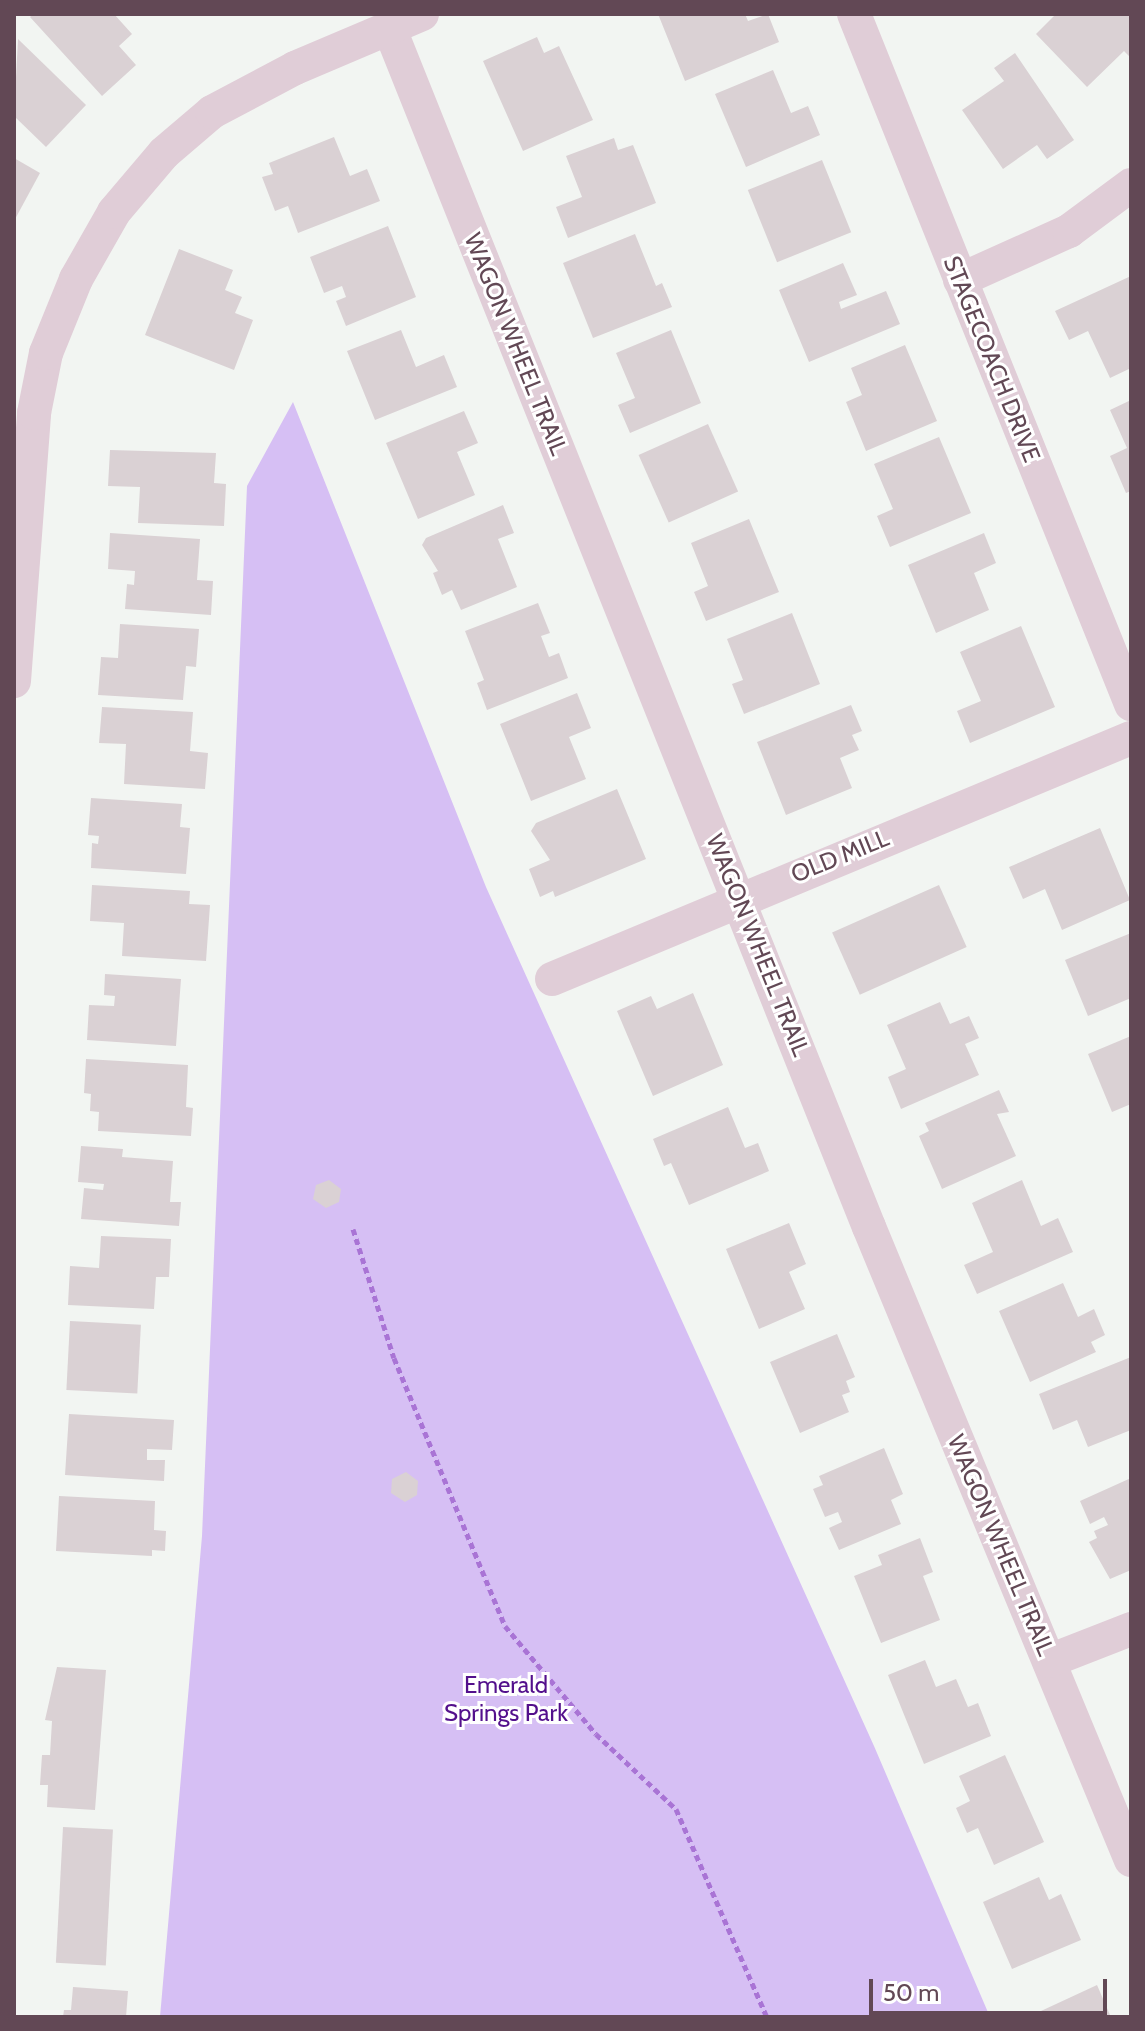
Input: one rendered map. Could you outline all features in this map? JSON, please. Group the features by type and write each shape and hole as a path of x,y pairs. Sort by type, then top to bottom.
{"street":[{"path":"14,681 19,543 34,413 46,353 76,279 114,212 164,153 212,112 295,68 422,14"},
{"name":"STAGECOACH DRIVE","path":"854,14 1131,704"},
{"name":"WAGON WHEEL TRAIL","path":"389,27 1131,1860"},
{"path":"960,280 1069,231 1131,185"},
{"name":"OLD MILL","path":"552,979 739,897 1131,738"},
{"path":"1049,1661 1131,1629"}],"path":[{"path":"353,1229 394,1358 505,1626 596,1734 676,1809 767,2017"}],"green space":[{"name":"Emerald Springs Park","path":"293,402 486,887 874,1746 990,2017 160,2017 202,1536 247,486"}],"building":[{"path":"33,14 114,14 132,34 119,46 136,65 102,96 30,17"},
{"path":"658,14 745,14 748,21 768,14 779,42 685,81"},
{"path":"1056,14 1131,14 1131,58 1124,51 1087,87 1036,34"},
{"path":"537,37 544,53 559,46 593,120 523,151 483,61"},
{"path":"18,39 86,105 46,147 14,116"},
{"path":"1015,53 1074,140 1047,159 1037,145 1003,169 962,110 1004,81 994,68"},
{"path":"773,70 791,113 808,106 820,135 746,167 715,94"},
{"path":"334,137 350,176 367,169 380,201 298,233 288,206 275,211 262,177 273,174 269,163"},
{"path":"614,138 618,150 633,145 656,203 568,238 556,207 582,197 566,156"},
{"path":"14,158 40,173 14,221"},
{"path":"822,160 851,232 777,262 748,190"},
{"path":"388,226 416,297 346,326 336,301 346,297 342,286 324,293 310,257"},
{"path":"635,234 656,286 662,283 672,307 593,338 563,263"},
{"path":"179,249 233,270 225,290 242,297 235,313 253,320 234,370 145,335"},
{"path":"843,263 857,295 839,302 841,309 886,291 900,324 809,362 779,290"},
{"path":"1131,276 1131,368 1110,378 1088,331 1069,340 1055,311"},
{"path":"401,330 416,367 444,355 457,387 375,420 347,351"},
{"path":"671,330 701,403 630,433 618,405 635,398 616,353"},
{"path":"905,345 937,421 866,451 846,402 862,395 851,368"},
{"path":"1131,400 1131,491 1126,493 1110,456 1127,448 1110,410"},
{"path":"464,411 478,443 457,452 475,495 418,519 386,443"},
{"path":"708,424 738,492 669,523 639,455"},
{"path":"939,437 971,513 890,547 877,516 893,509 874,464"},
{"path":"110,450 216,453 214,483 226,484 224,526 138,523 140,487 108,486"},
{"path":"503,505 514,533 498,539 517,587 461,610 452,590 442,595 433,573 438,571 422,545 426,538"},
{"path":"749,519 779,592 706,621 694,592 708,586 691,543"},
{"path":"110,533 200,539 197,580 213,581 211,615 125,609 127,584 134,585 135,571 108,569"},
{"path":"984,533 996,563 974,573 989,610 936,633 908,565"},
{"path":"538,603 550,633 541,636 549,657 559,653 568,678 487,710 477,683 484,680 465,631"},
{"path":"792,613 820,684 744,714 732,684 743,680 727,639"},
{"path":"120,624 199,629 196,667 186,666 183,700 98,695 101,657 118,658"},
{"path":"1021,626 1055,707 970,743 957,711 981,701 960,652"},
{"path":"577,693 591,728 569,737 586,779 531,801 500,724"},
{"path":"851,705 862,731 852,735 859,750 840,758 852,788 786,815 757,742"},
{"path":"102,707 193,712 190,751 208,753 205,789 124,784 126,744 99,743"},
{"path":"617,789 646,859 555,897 553,891 540,897 529,869 550,860 531,831 536,823"},
{"path":"91,798 182,804 180,827 190,828 186,874 91,868 92,843 98,844 99,836 88,835"},
{"path":"1100,828 1130,900 1062,930 1045,889 1023,899 1009,867"},
{"path":"92,885 190,891 189,904 210,905 206,961 122,956 124,923 90,921"},
{"path":"939,885 967,947 860,995 832,933"},
{"path":"1131,933 1131,998 1088,1016 1065,960"},
{"path":"105,974 181,979 176,1046 87,1040 89,1005 114,1006 115,996 104,995"},
{"path":"693,993 723,1065 653,1096 617,1011 651,996 657,1009"},
{"path":"940,1002 950,1024 969,1016 979,1038 965,1044 979,1075 901,1109 888,1077 906,1069 887,1025"},
{"path":"1131,1036 1131,1104 1112,1112 1088,1054"},
{"path":"86,1059 188,1065 186,1107 193,1108 191,1136 98,1131 99,1112 90,1111 91,1094 84,1093"},
{"path":"999,1090 1009,1112 997,1114 1016,1156 942,1189 919,1136 929,1131 925,1123"},
{"path":"728,1107 745,1148 758,1143 769,1171 689,1205 671,1163 664,1166 653,1139"},
{"path":"81,1146 123,1149 122,1157 173,1161 170,1202 181,1202 179,1226 81,1219 84,1188 103,1190 104,1184 78,1182"},
{"path":"329,1180 341,1189 339,1202 326,1208 313,1199 316,1185"},
{"path":"1022,1180 1041,1226 1058,1218 1073,1252 977,1294 964,1265 993,1252 972,1203"},
{"path":"789,1223 806,1264 789,1272 805,1309 759,1329 726,1249"},
{"path":"101,1236 171,1239 169,1277 156,1277 154,1309 68,1305 70,1266 99,1268"},
{"path":"1063,1283 1078,1317 1094,1309 1105,1335 1091,1342 1096,1352 1030,1382 999,1311"},
{"path":"70,1321 141,1325 137,1394 66,1390"},
{"path":"837,1334 855,1377 846,1381 850,1392 842,1395 849,1412 800,1433 770,1362"},
{"path":"1131,1357 1131,1430 1088,1447 1077,1420 1053,1430 1039,1394"},
{"path":"69,1414 174,1420 172,1450 147,1449 147,1460 165,1460 164,1481 65,1475"},
{"path":"884,1448 903,1494 891,1500 901,1524 839,1550 829,1528 842,1522 838,1512 825,1517 813,1489 823,1485 819,1476"},
{"path":"406,1472 418,1481 417,1495 405,1502 391,1493 392,1479"},
{"path":"1131,1478 1131,1570 1110,1579 1089,1542 1097,1538 1094,1531 1108,1525 1104,1517 1090,1524 1080,1501"},
{"path":"59,1496 155,1501 154,1530 166,1531 165,1551 152,1550 152,1556 56,1551"},
{"path":"920,1538 933,1572 923,1576 940,1620 881,1643 854,1576 882,1565 878,1555"},
{"path":"925,1660 936,1687 956,1679 968,1707 978,1703 991,1736 924,1764 888,1675"},
{"path":"57,1667 106,1670 95,1810 47,1807 48,1785 40,1785 42,1755 50,1755 52,1721 45,1720"},
{"path":"1005,1755 1044,1842 994,1865 978,1828 967,1833 956,1808 970,1801 959,1776"},
{"path":"63,1827 113,1830 106,1965 56,1963"},
{"path":"1039,1877 1049,1900 1061,1894 1081,1940 1012,1969 983,1902"},
{"path":"1097,1985 1110,2015 1028,2017"},
{"path":"73,1987 128,1991 126,2017 63,2017 64,2010 71,2010"}]}
